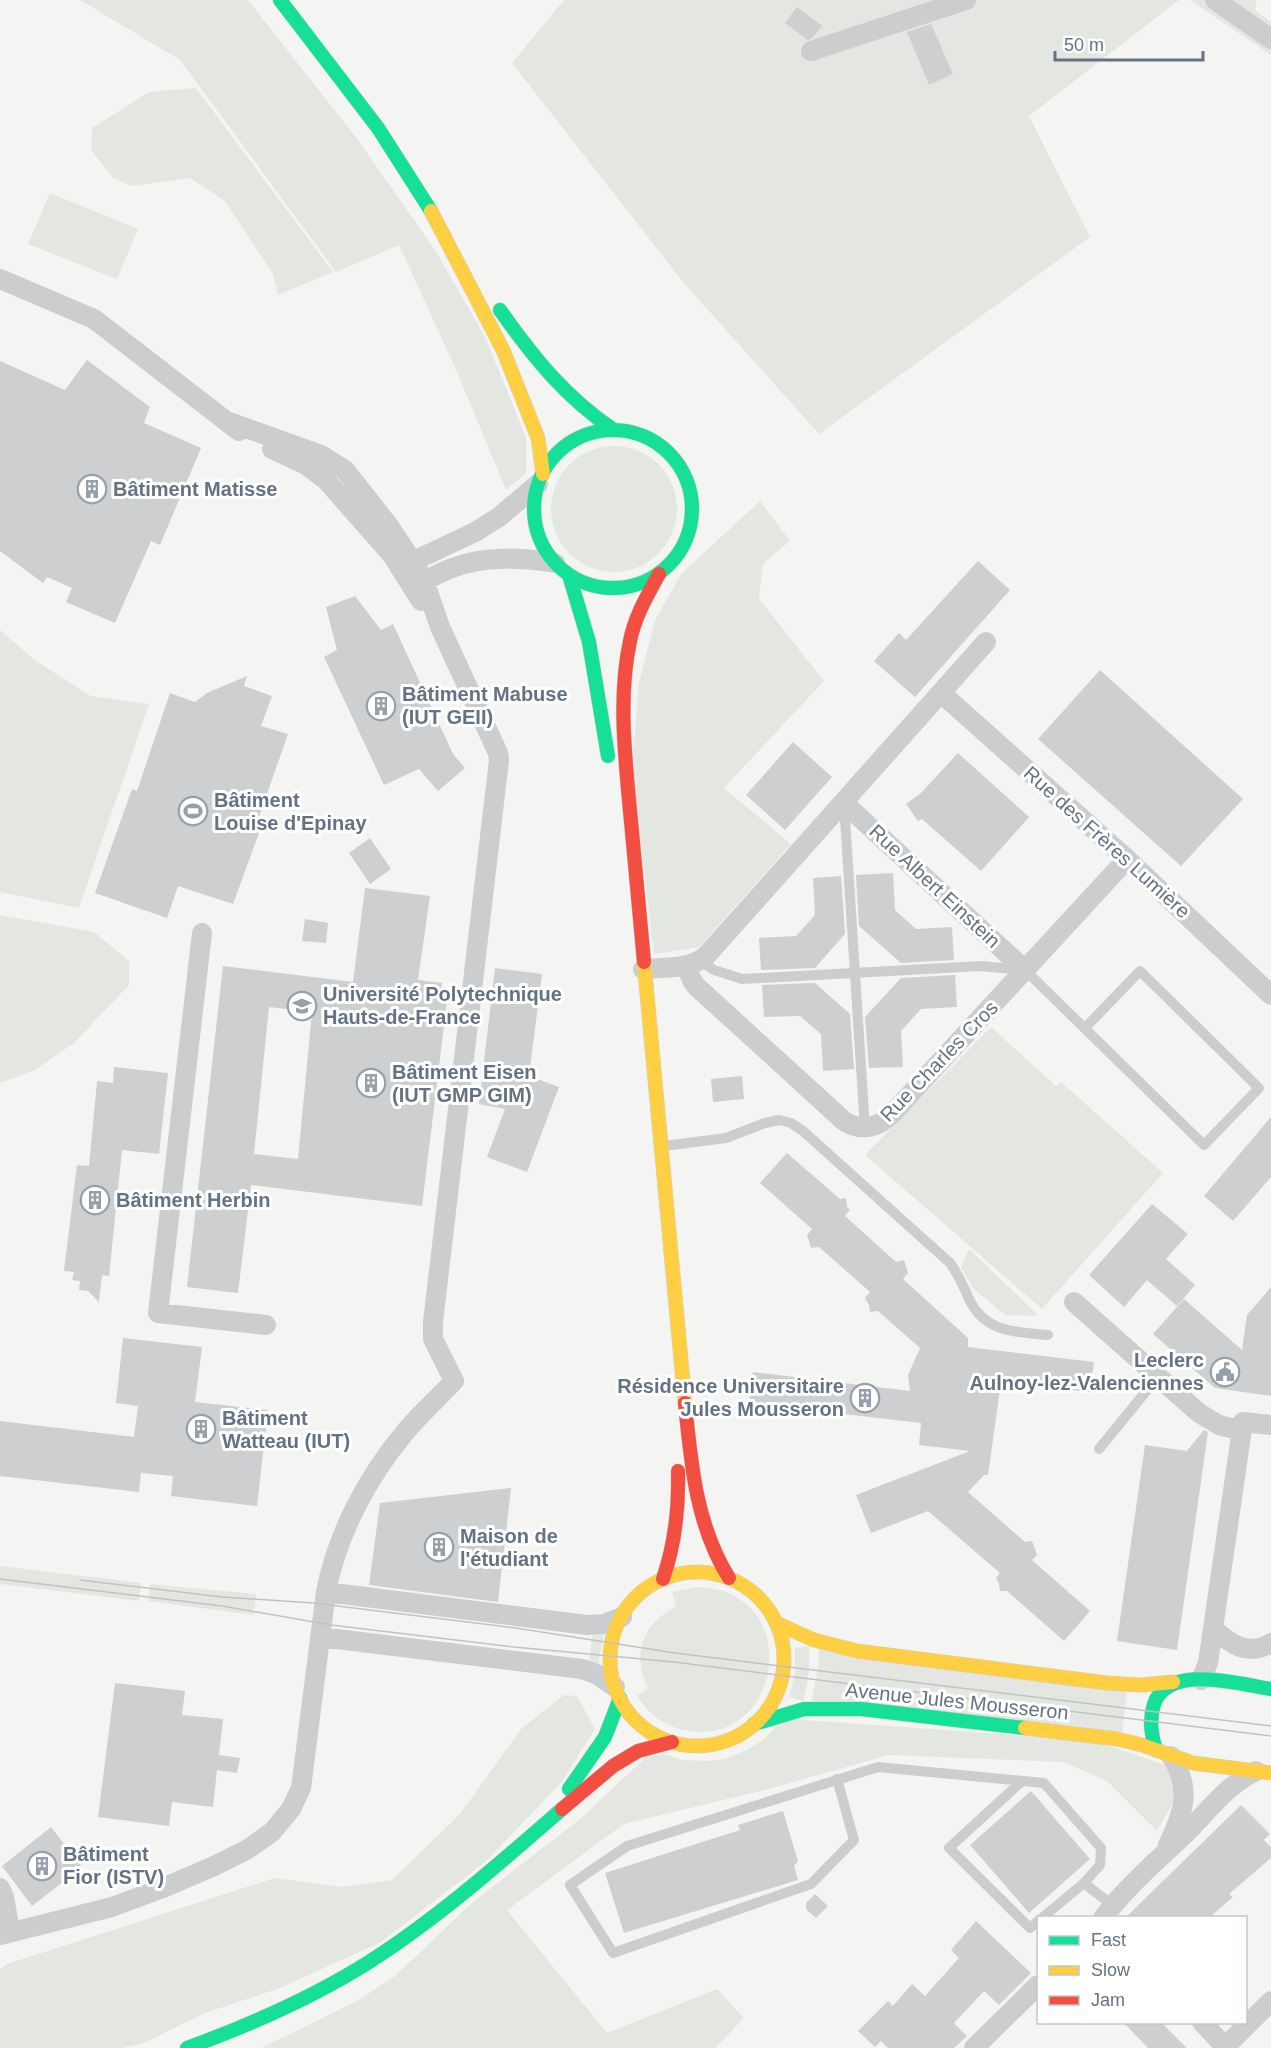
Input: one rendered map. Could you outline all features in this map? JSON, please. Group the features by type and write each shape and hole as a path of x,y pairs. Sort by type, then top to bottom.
{"main road":[{"path":"280,0 378,128 430,209 542,367 577,405 614,430"},
{"path":"430,209 503,350 538,438 541,479"},
{"path":"611,774 582,607 562,569 542,544 535,522 535,499 541,479 557,454 576,440 598,431 614,430 639,434 661,446 678,463 689,485 693,510 688,534 677,556 659,574 641,607 632,635 623,704 624,747 635,973 660,1146 690,1455 704,1529 716,1559 729,1578"},
{"path":"562,569 591,585 614,589 638,585 659,574"},
{"path":"650,1170 678,1479 676,1531 663,1579"},
{"path":"696,1572 729,1578 757,1596 768,1609 782,1640 783,1671 772,1702 754,1724 732,1738 716,1744 698,1746 672,1742 641,1725 629,1713 618,1692 611,1664 611,1649 615,1633 622,1617 639,1594 663,1579 696,1572"},
{"name":"Avenue Jules Mousseron","path":"776,1623 793,1633 813,1640 892,1657 1107,1683 1142,1685 1187,1679 1271,1689"},
{"path":"1164,1753 1150,1728 1152,1711 1158,1695 1173,1682"},
{"path":"542,1826 605,1737 618,1692"},
{"name":"Avenue Jules Mousseron","path":"754,1724 804,1709 861,1709 1106,1737 1198,1764 1263,1772"},
{"path":"187,2048 246,2026 285,2008 368,1963 442,1910 621,1761 638,1751 672,1742"}],"street":[{"path":"811,51 966,0"},
{"path":"1215,0 1271,39"},
{"path":"0,279 94,319 229,422 321,455 345,470 382,515 440,627 496,745 499,760 433,1322 433,1339 454,1381 408,1429 378,1469 348,1525 331,1569 326,1592 301,1788 291,1809 272,1832 248,1849 214,1866 125,1903 97,1912 5,1933 4,1897 0,1888"},
{"path":"407,565 491,523 541,479"},
{"path":"418,584 454,567 472,562 522,558 562,569"},
{"path":"635,973 693,963 844,803 986,642"},
{"name":"Rue des Frères Lumière","path":"941,693 1127,859 1271,994"},
{"name":"Rue Albert Einstein","path":"844,803 1025,970"},
{"name":"Rue Charles Cros","path":"693,963 690,976 697,987 844,1121 857,1128 865,1129 886,1120 1127,859"},
{"path":"202,933 158,1313 266,1325"},
{"path":"1074,1302 1157,1378 1209,1420 1242,1431"},
{"path":"1201,1680 1208,1667 1243,1422 1271,1425"},
{"path":"326,1592 592,1625 604,1624 622,1617"},
{"path":"1213,1628 1230,1643 1243,1648 1260,1648 1271,1642"},
{"path":"320,1637 582,1669 596,1674 618,1692"},
{"path":"1164,1753 1181,1773 1184,1798 1180,1818 1164,1853"},
{"path":"1108,1911 1224,1793 1244,1777 1263,1772"},
{"path":"974,2048 1037,1986"},
{"path":"1204,2024 1226,2048 1271,2001"}],"lane":[{"path":"844,803 865,1129"},
{"path":"693,963 742,979 981,966 1025,970 1204,1145 1259,1088 1140,971 1085,1028"},
{"path":"660,1146 726,1138 773,1120 785,1120 812,1138 950,1263 972,1304 990,1324 1008,1331 1048,1335"},
{"path":"1099,1449 1157,1378"},
{"path":"837,1779 854,1840 811,1884 614,1953 570,1885 627,1846 837,1779 878,1767 1044,1783 1101,1848 1100,1865 1084,1883 1043,1916"},
{"path":"1022,1781 949,1848 1030,1928 1037,1922"},
{"path":"1084,1883 1108,1911"}],"shaded area":[{"path":"80,0 248,0 358,140 435,250 485,337 526,437 526,473 506,490 457,372 399,245 336,272 180,60"},
{"path":"564,0 1179,0 1029,116 1090,237 819,434 683,282 512,63"},
{"path":"1190,0 1257,0 1255,10 1271,22 1271,55"},
{"path":"196,88 333,272 278,295 273,274 225,201 190,178 132,186 113,178 91,150 92,128 149,92"},
{"path":"50,193 138,229 117,279 28,244"},
{"path":"614,446 638,450 659,464 673,485 677,509 673,533 659,554 638,568 614,572 590,568 569,554 555,533 551,509 555,485 569,464 590,450"},
{"path":"760,501 790,541 763,564 759,599 824,681 724,788 791,844 699,947 654,954 632,767 639,683 655,620 681,574"},
{"path":"0,630 36,661 91,696 149,704 79,908 0,892"},
{"path":"0,915 94,932 129,961 129,985 74,1043 35,1070 0,1083"},
{"path":"991,1027 1056,1086 1061,1082 1163,1173 1042,1309 865,1155"},
{"path":"969,1249 1039,1316 1005,1315 973,1288 961,1267"},
{"path":"0,1566 141,1583 139,1601 0,1584"},
{"path":"150,1584 256,1594 254,1615 148,1601"},
{"path":"696,1587 731,1595 755,1613 767,1639 769,1667 761,1695 743,1717 717,1730 684,1730 670,1726 651,1714 637,1696 648,1688 643,1676 641,1652 648,1631 655,1621 676,1607 672,1592"},
{"path":"593,1630 604,1634 598,1665 589,1664"},
{"path":"809,1646 809,1673 803,1701 789,1697 795,1673 795,1648"},
{"path":"818,1648 1127,1690 1122,1735 812,1701 819,1662"},
{"path":"564,1695 577,1696 595,1729 561,1783 485,1862 381,1942 280,1988 205,2013 144,2043 122,2048 0,2048 0,1969 7,1964 275,1878 343,1887 392,1880 460,1814 521,1729"},
{"path":"791,1719 1097,1741 1164,1765 1179,1793 1157,1831 1107,1781 1063,1762 889,1755 776,1787 624,1824 507,1910 607,2033 717,1989 744,2018 715,2048 261,2048 357,2001 395,1976 474,1901 579,1820 646,1757 664,1754 683,1760 725,1759 747,1750 764,1739 780,1723"}],"building":[{"path":"797,7 822,26 808,40 785,23"},
{"path":"931,24 953,74 929,85 907,32"},
{"name":"Bâtiment Matisse","path":"87,360 150,407 144,423 201,448 160,545 151,541 115,623 66,602 72,588 47,577 43,583 0,551 0,361 65,390"},
{"path":"978,561 1010,590 915,697 874,661 899,633 906,640"},
{"name":"Bâtiment Mabuse (IUT GEII)","path":"355,596 381,630 393,624 453,754 465,768 438,791 419,769 384,785 324,657 337,650 326,607"},
{"path":"1100,670 1243,799 1181,866 1038,739"},
{"name":"Bâtiment Louise d'Epinay","path":"247,676 244,686 272,696 261,726 288,734 254,831 259,833 233,904 178,886 167,918 95,893 132,789 137,791 170,693 195,702 207,693"},
{"path":"793,742 832,777 785,830 746,795"},
{"path":"958,753 1029,817 981,871 922,819 918,821 906,804 921,793"},
{"path":"370,838 391,869 370,884 349,853"},
{"path":"893,873 895,910 916,929 952,927 954,960 901,963 859,926 856,875"},
{"path":"841,876 845,934 815,968 761,970 759,938 796,936 815,915 813,878"},
{"name":"Bâtiment Eisen (IUT GMP GIM)","path":"365,888 430,896 418,980 442,983 441,992 448,993 422,1206 251,1185 238,1293 187,1287 223,966 353,982","holes":["269,1007 312,1012 298,1159 254,1154"]},
{"path":"305,919 328,923 326,943 302,941"},
{"path":"495,968 542,974 529,1076 559,1087 527,1172 487,1157 505,1109 479,1104"},
{"path":"955,975 957,1007 921,1009 901,1031 903,1067 869,1068 865,1017 901,978"},
{"path":"815,983 850,1014 854,1069 823,1071 821,1034 800,1016 764,1017 762,985"},
{"name":"Bâtiment Herbin","path":"114,1067 168,1073 159,1154 122,1150 109,1276 102,1275 99,1302 88,1291 79,1290 80,1281 72,1280 74,1272 64,1271 77,1165 89,1166 97,1081 113,1083"},
{"path":"742,1076 744,1099 713,1102 711,1079"},
{"path":"1271,1117 1271,1177 1233,1221 1204,1196"},
{"name":"Résidence Universitaire Jules Mousseron","path":"787,1153 840,1199 846,1198 847,1207 850,1210 845,1216 896,1262 904,1260 908,1273 903,1279 968,1338 968,1347 1094,1362 1090,1392 1001,1382 988,1475 984,1475 968,1492 1025,1542 1032,1541 1037,1555 1032,1560 1090,1611 1064,1641 1007,1591 1000,1591 996,1578 1000,1573 928,1511 871,1533 856,1495 970,1451 919,1445 921,1423 749,1403 753,1372 910,1391 908,1375 920,1348 878,1311 870,1312 865,1298 870,1292 819,1247 811,1248 807,1235 812,1229 760,1183"},
{"path":"1152,1204 1188,1234 1166,1259 1195,1285 1177,1306 1147,1280 1124,1307 1089,1275"},
{"path":"1271,1287 1271,1396 1215,1388 1153,1334 1184,1299 1242,1350 1247,1315"},
{"name":"Bâtiment Watteau (IUT)","path":"123,1338 202,1347 195,1402 268,1410 257,1506 171,1496 173,1476 141,1473 139,1492 0,1476 0,1421 134,1437 138,1406 116,1403"},
{"path":"1204,1430 1208,1432 1177,1650 1117,1641 1145,1445 1187,1451"},
{"name":"Maison de l'étudiant","path":"511,1488 498,1602 369,1585 380,1503"},
{"path":"115,1683 185,1691 182,1715 223,1719 219,1755 240,1758 237,1773 217,1770 213,1807 172,1802 169,1826 98,1817"},
{"path":"1031,1791 1090,1859 1029,1913 970,1845"},
{"path":"1241,1805 1270,1834 1264,1840 1271,1847 1271,1858 1229,1894 1233,1897 1211,1916 1127,1916"},
{"path":"783,1811 798,1861 794,1866 798,1880 624,1933 605,1873 740,1830 738,1825"},
{"name":"Bâtiment Fior (ISTV)","path":"51,1827 82,1867 32,1906 2,1866"},
{"path":"815,1894 828,1906 816,1918 806,1909 806,1903"},
{"path":"976,1921 1031,1973 999,2005 984,1991 954,2023 967,2036 954,2048 888,2048 881,2041 875,2047 858,2031 888,2001 893,2006 912,1984 925,1996 959,1958 951,1950"},
{"path":"1125,2024 1163,2024 1187,2048 1148,2048"}],"tram line":[{"path":"0,1579 222,1606 331,1625 514,1647 674,1662 1271,1736"},
{"path":"80,1580 222,1597 313,1603 516,1628 675,1653 1271,1726"}],"traffic: fast":[{"path":"280,0 378,128 431,211"},
{"path":"500,310 551,376 597,418 614,430"},
{"path":"613,430 628,431 643,436 657,443 669,453 679,465 686,479 691,494 692,509 691,524 686,539 679,553 669,565 657,575 643,582 628,587 613,588 598,587 583,582 569,575 557,565 547,553 540,539 535,524 534,509 535,494 540,479 547,465 557,453 569,443 583,436 598,431 613,430"},
{"path":"569,575 589,642 608,756"},
{"path":"1156,1750 1151,1727 1154,1704 1162,1691 1174,1684 1206,1679 1271,1689"},
{"path":"569,1789 605,1737 620,1698"},
{"path":"754,1724 804,1709 861,1709 1025,1728"},
{"path":"187,2048 280,2010 369,1962 395,1945 492,1870 562,1809"}],"traffic: slow":[{"path":"431,211 503,350 538,438 543,474"},
{"path":"644,962 685,1403"},
{"path":"697,1572 730,1579 745,1587 758,1598 769,1611 777,1626 784,1659 777,1692 769,1707 758,1720 745,1731 730,1739 697,1746 664,1739 649,1731 636,1720 625,1707 617,1692 610,1659 617,1626 625,1611 636,1598 649,1587 664,1579 697,1572"},
{"path":"776,1623 814,1640 857,1651 1107,1683 1142,1685 1173,1682"},
{"path":"1025,1728 1117,1739 1142,1745 1193,1763 1271,1773"}],"traffic: jam":[{"path":"644,962 626,769 623,705 626,662 632,632 642,606 659,574"},
{"path":"685,1403 693,1471 702,1515 709,1537 729,1578"},
{"path":"663,1579 671,1553 675,1526 678,1471"},
{"path":"562,1809 613,1766 638,1751 672,1742"}],"place":[{"name":"Bâtiment Matisse","path":"92,489"},
{"name":"Bâtiment Mabuse (IUT GEII)","path":"381,706"},
{"name":"Bâtiment Louise d'Epinay","path":"193,811"},
{"name":"Université Polytechnique Hauts-de-France","path":"302,1006"},
{"name":"Bâtiment Eisen (IUT GMP GIM)","path":"371,1083"},
{"name":"Bâtiment Herbin","path":"95,1200"},
{"name":"Leclerc Aulnoy-lez-Valenciennes","path":"1225,1372"},
{"name":"Résidence Universitaire Jules Mousseron","path":"865,1398"},
{"name":"Bâtiment Watteau (IUT)","path":"201,1429"},
{"name":"Maison de l'étudiant","path":"439,1547"},
{"name":"Bâtiment Fior (ISTV)","path":"42,1866"}]}
